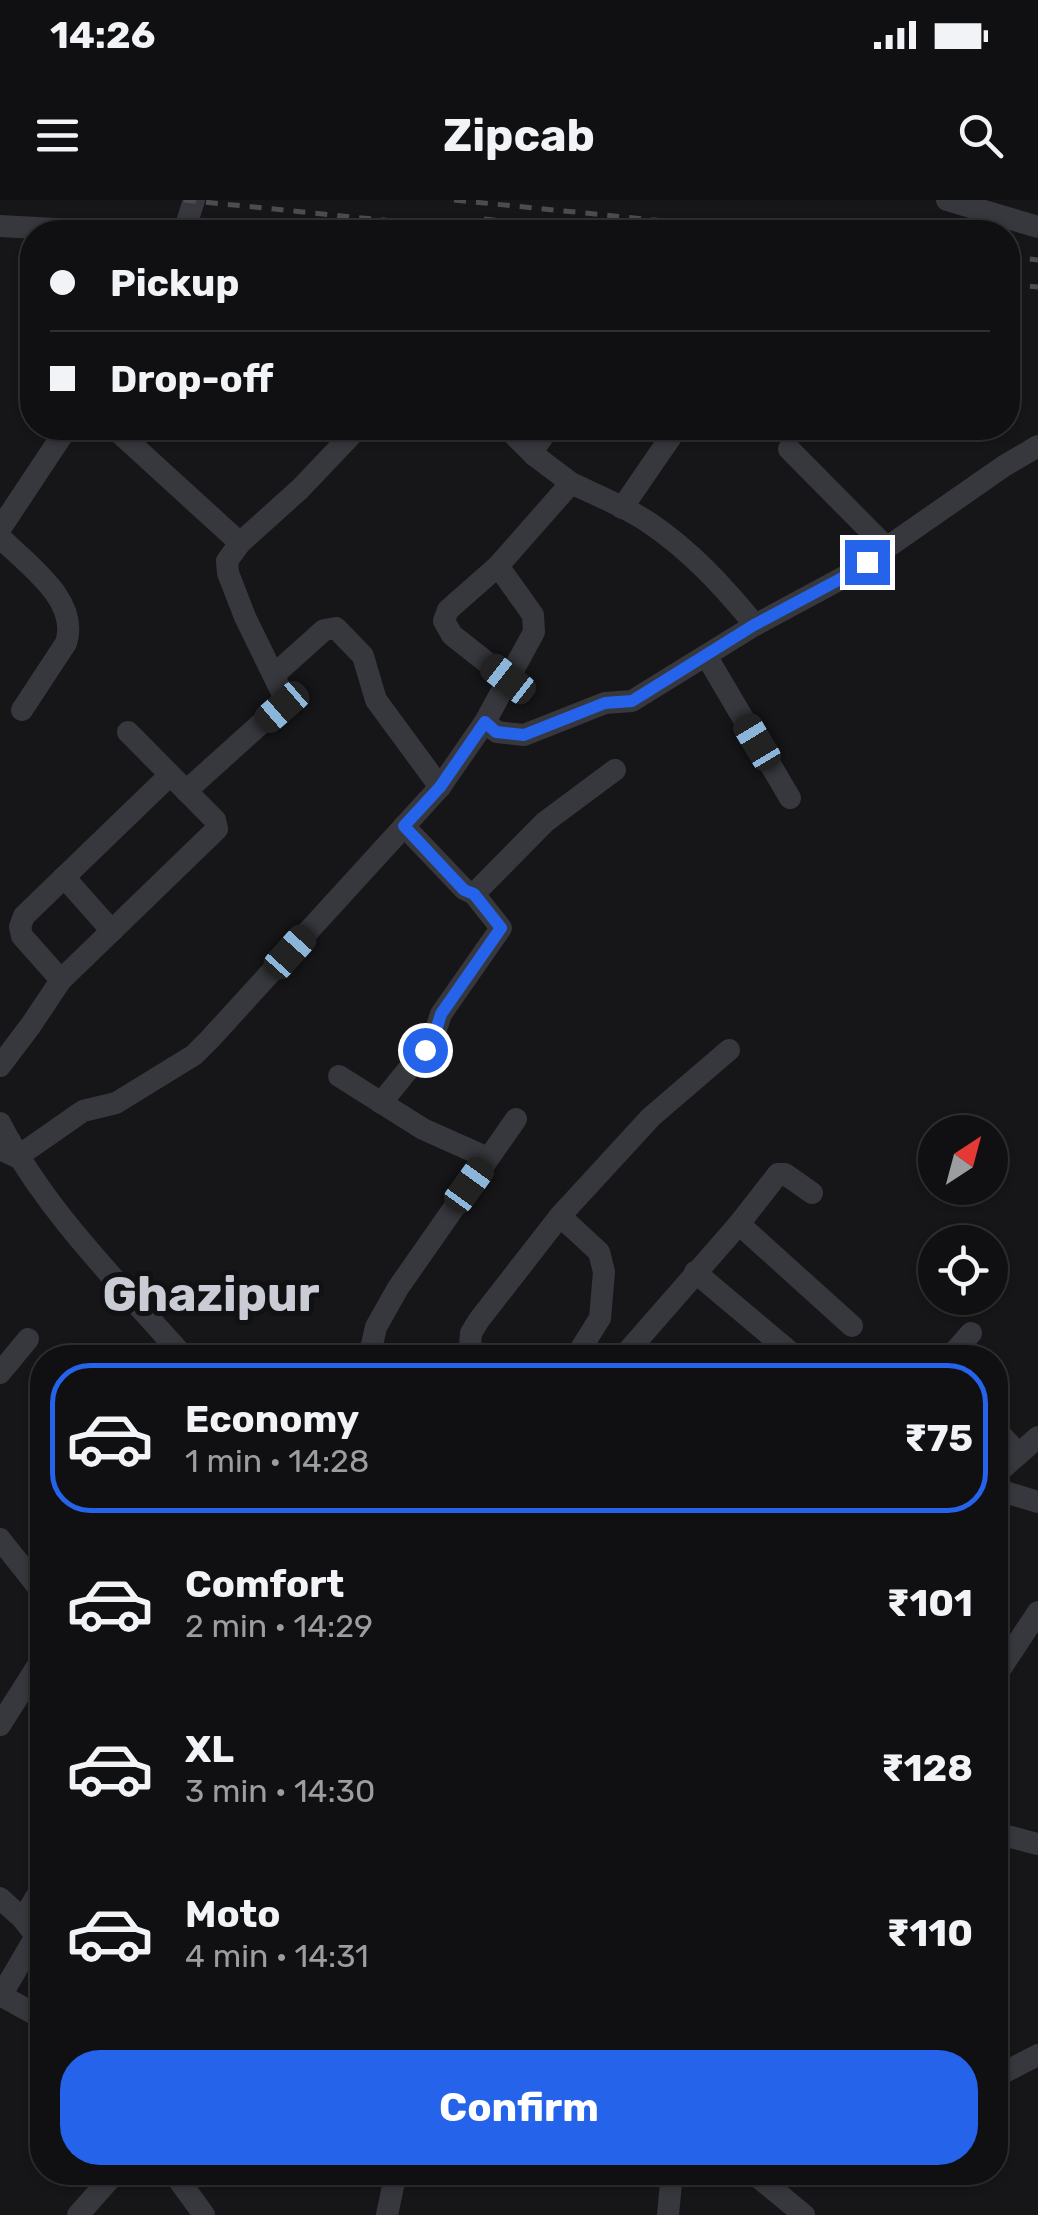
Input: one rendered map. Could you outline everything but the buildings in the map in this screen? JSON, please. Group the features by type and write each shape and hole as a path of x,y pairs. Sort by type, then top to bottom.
{"street":[{"path":"948,200 1017,220"},
{"path":"0,530 59,440"},
{"path":"127,440 240,543"},
{"path":"60,980 22,936 24,916 64,877 178,783 282,707 286,696 245,616 228,573 227,560 347,440"},
{"path":"519,440 570,483 622,508 681,546 722,584 754,625"},
{"path":"534,455 540,440"},
{"path":"622,508 669,440"},
{"path":"485,722 496,732 524,735 605,703 632,701 754,625 846,576 1038,446"},
{"path":"789,449 887,548"},
{"path":"508,679 452,635 444,621 448,610 498,566 570,483"},
{"path":"0,537 54,590 68,617 70,632 22,710"},
{"path":"9,1153 82,1111 116,1103 194,1055 440,787 485,722 534,632 535,620 498,566"},
{"path":"275,674 324,630 332,628 344,634 363,656 376,700 440,787"},
{"path":"706,657 790,798"},
{"path":"0,1066 32,1026 60,980 217,829 215,820 128,732"},
{"path":"474,894 545,822 614,770"},
{"path":"382,1103 433,1040 441,1014 501,928 474,894 464,890 404,826"},
{"path":"64,877 112,931"},
{"path":"470,1345 471,1333 479,1320 560,1216 651,1117 728,1050"},
{"path":"338,1076 423,1129 488,1158"},
{"path":"372,1345 376,1328 398,1288 516,1118"},
{"path":"0,1124 9,1153 84,1245 174,1345"},
{"path":"633,1345 781,1172 812,1193"},
{"path":"560,1216 598,1252 604,1272 600,1318 583,1345"},
{"path":"739,1224 852,1326"},
{"path":"695,1272 782,1345"},
{"path":"960,1345 971,1333"},
{"path":"0,1373 28,1339"},
{"path":"1008,1464 1038,1437"},
{"path":"1008,1443 1019,1454"},
{"path":"1008,1493 1038,1502"},
{"path":"0,1538 30,1577"},
{"path":"1008,1657 1038,1612"},
{"path":"2,1717 30,1682"},
{"path":"1008,1836 1038,1844"},
{"path":"0,1898 30,1925"},
{"path":"30,1937 1,1994 30,2011"},
{"path":"1008,2071 1038,2056"},
{"path":"78,2215 105,2185"},
{"path":"182,2185 204,2215"},
{"path":"387,2215 393,2185"},
{"path":"668,2215 671,2185"},
{"path":"768,2185 804,2215"}],"railway":[{"path":"184,200 383,220"},
{"path":"454,200 655,220"},
{"path":"484,219 494,220"},
{"path":"1020,258 1038,260"},
{"path":"1020,285 1038,287"}],"district":[{"name":"Ghazipur","path":"211,1294"}],"route":[{"path":"425,1050 433,1040 441,1014 501,928 474,894 464,890 404,826 440,787 485,722 496,732 524,735 605,703 632,701 754,625 867,562"}]}
